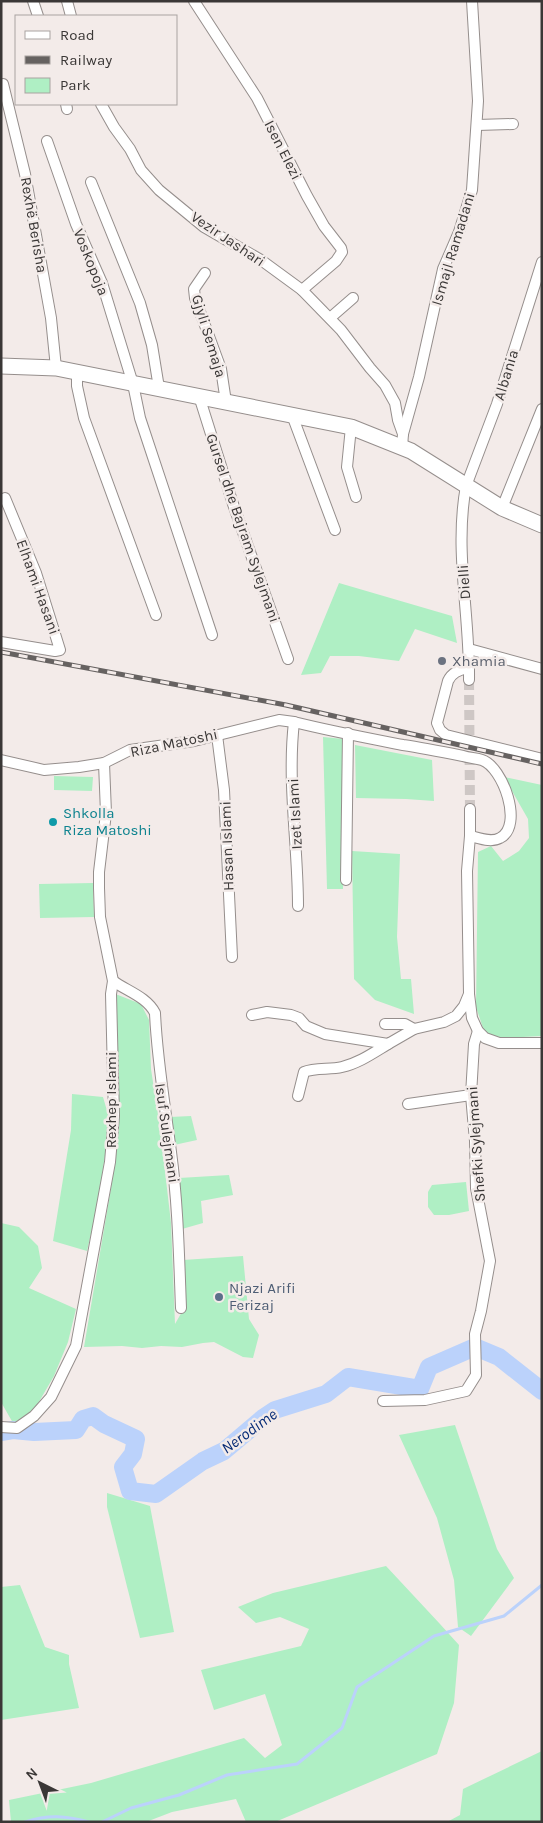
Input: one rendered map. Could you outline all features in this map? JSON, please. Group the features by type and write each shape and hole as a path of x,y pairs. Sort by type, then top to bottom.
{"street":[{"path":"33,1 38,15"},
{"path":"67,1 71,15"},
{"name":"Isen Elezi","path":"194,1 257,98 307,196 324,226 341,248 342,252 336,261 302,290"},
{"name":"Ismajl Ramadani","path":"402,440 419,377 443,269 472,190 478,101 472,1"},
{"name":"Rexhë Berisha","path":"3,84 25,174 51,318 56,368"},
{"name":"Vezir Jashari","path":"102,105 141,170 159,190 204,227 261,260 302,290 330,318 385,385 395,403 402,440"},
{"path":"477,125 513,124"},
{"name":"Voskopoja","path":"47,141 76,224 102,283 133,384"},
{"path":"91,182 140,303 152,346 159,388"},
{"name":"Albania","path":"466,486 497,404 542,262"},
{"name":"Gjyli Semaja","path":"205,273 194,289 195,298 221,369 226,402"},
{"path":"330,318 353,298"},
{"path":"1,366 56,368 351,427 402,440 466,486 502,508 542,525"},
{"path":"77,373 77,386 84,418 156,615"},
{"path":"133,384 140,418 212,635"},
{"name":"Gursel dhe Bajram Sylejmani","path":"199,396 232,504 288,659"},
{"path":"502,508 542,408"},
{"path":"292,415 315,472 335,530"},
{"path":"351,427 347,467 356,497"},
{"name":"Dielli","path":"466,486 462,511 461,544 469,680"},
{"name":"Elhami Hasani","path":"1,642 55,651 60,650 36,573 5,498"},
{"path":"468,648 542,668"},
{"path":"469,666 450,676 436,723 440,730 446,735 542,758"},
{"name":"Riza Matoshi","path":"1,760 44,770 104,764 130,750 194,741 279,720 294,722 482,760 492,765 500,775 510,806 509,823 506,833 500,838 490,841 470,836"},
{"name":"Izet Islami","path":"294,722 292,742 298,863 298,906"},
{"path":"346,880 348,733"},
{"name":"Hasan Islami","path":"217,735 224,790 232,957"},
{"name":"Rexhep Islami","path":"1,1427 17,1428 34,1416 50,1397 76,1346 110,1162 114,1116 111,994 113,980 100,917 99,888 106,813 104,764"},
{"path":"470,809 467,871 469,994 472,1018 478,1031 485,1038 499,1043 542,1043"},
{"name":"Isuf Sulejmani","path":"113,980 125,990 150,1004 155,1013 159,1072 171,1153 178,1223 181,1308"},
{"path":"298,1096 304,1072 343,1067 358,1062 414,1029 444,1022 456,1016 464,1006 469,994"},
{"path":"252,1015 267,1012 291,1015 298,1018 306,1026 325,1034 388,1044"},
{"path":"452,1018 462,1020 472,1018"},
{"path":"385,1024 405,1024 414,1029"},
{"name":"Shefki Sylejmani","path":"382,1401 425,1400 466,1391 476,1375 475,1334 490,1261 476,1188 471,1095 474,1044 478,1031"},
{"path":"408,1104 471,1095"}],"green space":[{"path":"339,583 452,616 457,643 415,629 399,661 359,656 330,656 321,673 301,675"},
{"path":"323,737 344,739 343,889 327,889"},
{"path":"355,745 432,760 434,801 356,798"},
{"path":"54,776 93,777 92,791 54,790"},
{"path":"504,777 542,785 542,1036 505,1038 485,1034 476,1007 478,852 491,846 503,861 519,851 529,838 528,819"},
{"path":"352,851 400,854 397,937 401,979 411,979 414,1014 375,1000 354,979"},
{"path":"93,883 94,917 40,918 39,884"},
{"path":"113,993 141,1004 149,1020 151,1069 171,1223 175,1324 183,1310 183,1260 243,1256 249,1319 259,1335 253,1358 243,1357 214,1342 182,1347 84,1347 111,1188 116,1145"},
{"path":"72,1094 103,1097 110,1121 98,1203 87,1251 53,1241 71,1130"},
{"path":"191,1116 197,1140 174,1145 170,1117"},
{"path":"229,1175 233,1195 201,1201 203,1223 182,1229 179,1178"},
{"path":"466,1182 469,1211 449,1215 434,1215 428,1207 428,1192 432,1185"},
{"path":"1,1223 19,1227 38,1246 42,1268 29,1288 76,1309 68,1342 54,1376 33,1412 13,1423 1,1402"},
{"path":"455,1425 497,1549 514,1578 471,1636 458,1627 454,1580 437,1518 399,1435"},
{"path":"107,1493 150,1506 174,1632 140,1638 107,1507"},
{"path":"386,1566 459,1645 454,1703 437,1754 275,1822 246,1822 236,1799 172,1812 146,1822 11,1822 9,1800 91,1783 244,1738 265,1758 282,1745 265,1694 214,1710 201,1670 301,1646 309,1629 280,1617 256,1623 238,1607 273,1593"},
{"path":"20,1585 45,1647 69,1655 69,1664 79,1708 1,1720 1,1587"},
{"path":"542,1751 542,1822 447,1822 460,1815 463,1789"}],"waterway":[{"name":"Nerodime","path":"1,1432 13,1430 34,1432 76,1430 83,1419 93,1416 104,1424 136,1439 133,1454 123,1467 130,1491 156,1494 203,1461 224,1451 275,1410 326,1394 348,1377 420,1389 429,1367 475,1347 499,1357 542,1391"},
{"path":"102,1822 131,1808 179,1795 227,1775 297,1764 342,1728 357,1687 434,1636 504,1616 542,1585"},
{"path":"25,1822 57,1817 89,1822"}],"tunnel":[{"path":"469,680 470,809"}],"railway":[{"path":"1,652 286,705 542,764"}],"place":[{"name":"Xhamia","path":"442,661"},
{"name":"Shkolla Riza Matoshi","path":"53,822"},
{"name":"Njazi Arifi Ferizaj","path":"219,1297"}]}
